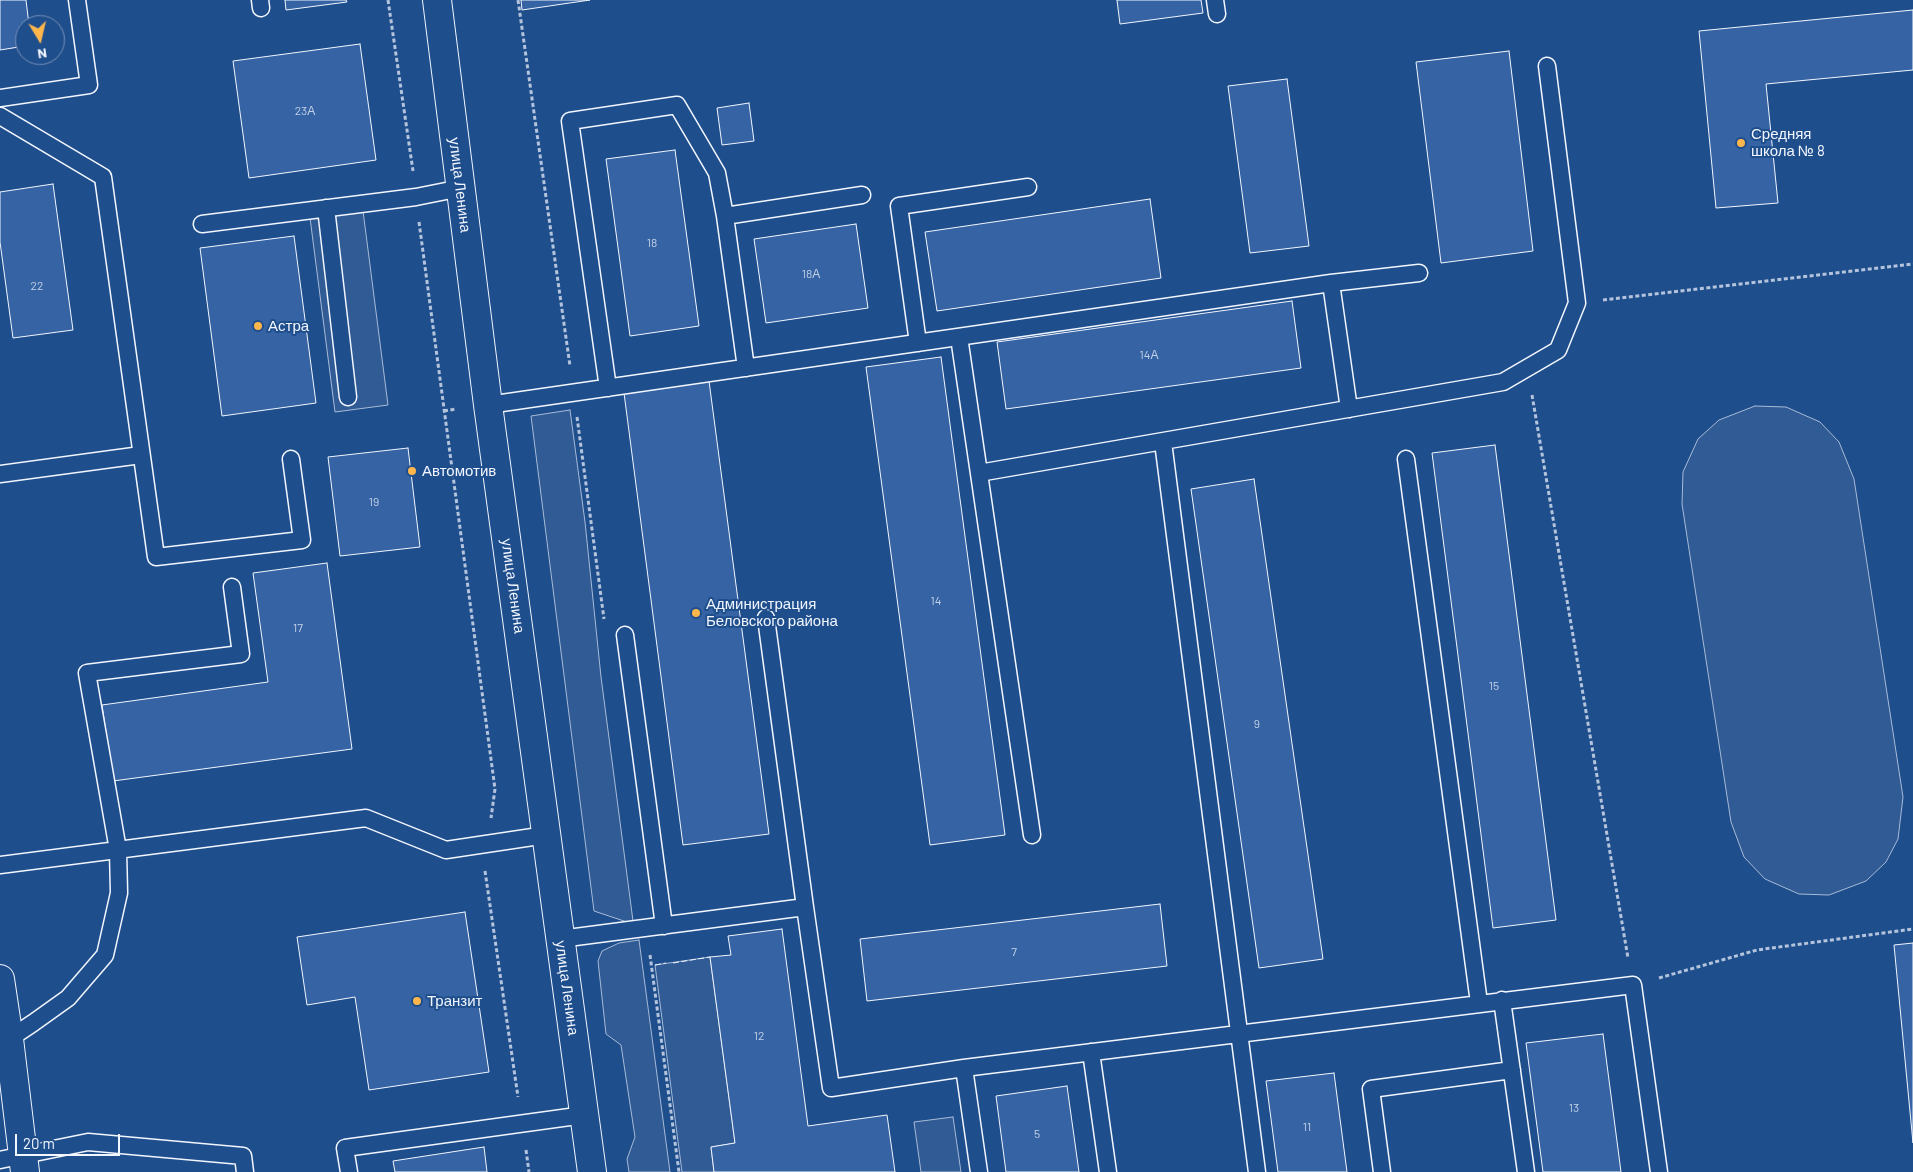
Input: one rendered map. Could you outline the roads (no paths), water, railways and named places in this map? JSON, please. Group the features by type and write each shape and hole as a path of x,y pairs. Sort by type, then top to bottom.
{"street":[{"name":"улица Ленина","path":"437,0 488,405 592,1172"},
{"path":"0,979 16,1163"}],"lane":[{"path":"0,98 89,85 77,0"},
{"path":"979,473 1503,382 1558,350 1577,303 1547,66"},
{"path":"608,388 570,121 677,105 717,173 725,216 746,368"},
{"path":"0,116 103,177 156,557 302,540 291,459"},
{"path":"918,343 899,206 1028,187"},
{"path":"202,224 416,197 461,188"},
{"path":"725,216 862,195"},
{"path":"326,208 348,397"},
{"path":"488,405 1330,284 1419,273"},
{"path":"1330,284 1349,410"},
{"path":"959,337 1032,835"},
{"path":"1163,442 1257,1172"},
{"path":"0,474 141,455"},
{"path":"1406,459 1479,1003"},
{"path":"5,1040 68,998 105,955 119,893 118,850 87,673 242,654 232,587"},
{"path":"766,618 831,1088 964,1068 1633,985 1659,1172"},
{"path":"625,635 664,926"},
{"path":"0,866 366,818 446,850 546,835"},
{"path":"560,939 805,908"},
{"path":"1502,1000 1526,1172"},
{"path":"1091,1052 1108,1172"},
{"path":"964,1068 978,1172"},
{"path":"1382,1172 1371,1089 1512,1070"},
{"path":"349,1172 344,1148 584,1115"},
{"path":"16,1163 88,1142 243,1156 245,1172"}],"place":[{"name":"Средняя школа № 8","path":"1741,143"},
{"name":"Астра","path":"258,326"},
{"name":"Автомотив","path":"412,471"},
{"name":"Администрация Беловского района","path":"696,613"},
{"name":"Транзит","path":"417,1001"}]}
